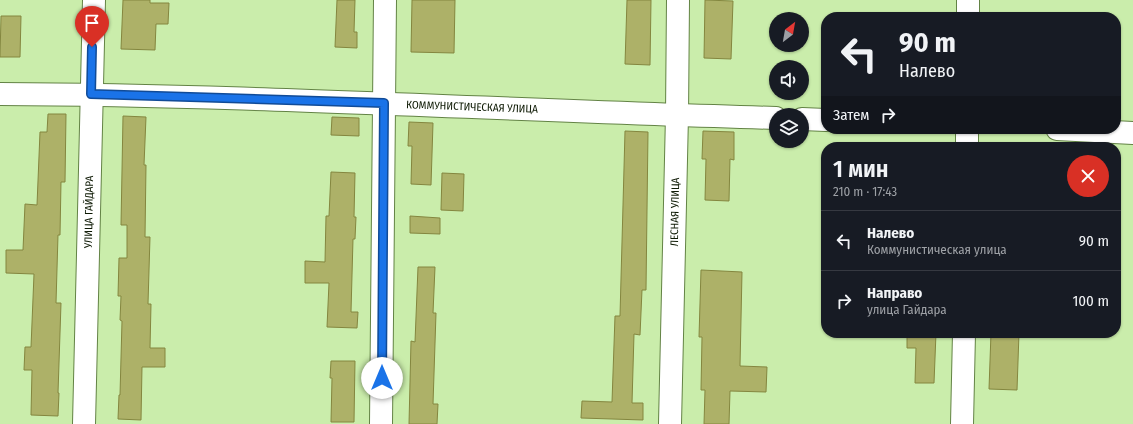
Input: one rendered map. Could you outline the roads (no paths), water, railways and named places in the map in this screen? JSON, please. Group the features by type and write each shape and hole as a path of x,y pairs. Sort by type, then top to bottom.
{"street":[{"name":"УЛИЦА ГАЙДАРА","path":"84,424 94,0"},
{"path":"382,424 384,0"},
{"name":"ЛЕСНАЯ УЛИЦА","path":"670,424 678,0"},
{"path":"968,0 968,12"},
{"name":"КОММУНИСТИЧЕСКАЯ УЛИЦА","path":"0,94 91,94 384,103 677,116 769,118"},
{"path":"809,119 821,120"},
{"path":"1121,132 1133,133"},
{"path":"962,424 964,338"}]}
